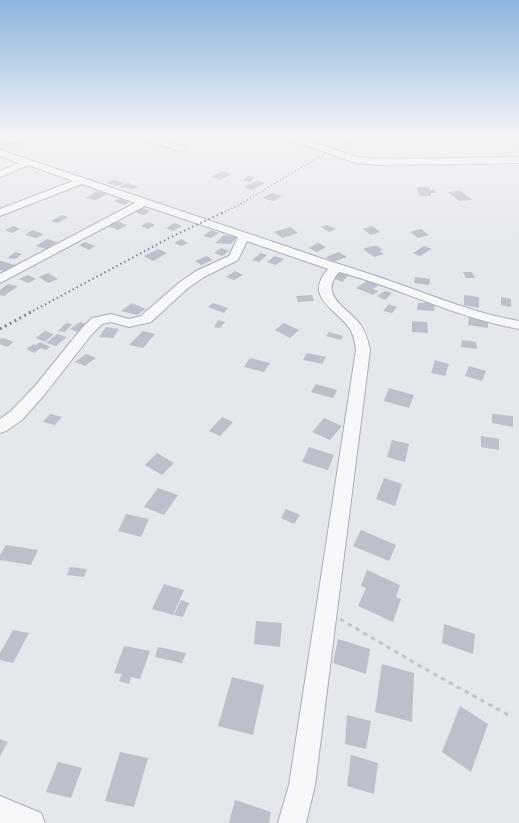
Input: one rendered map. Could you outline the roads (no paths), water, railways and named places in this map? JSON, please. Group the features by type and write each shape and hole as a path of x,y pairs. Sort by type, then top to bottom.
{"street":[{"path":"58,172 336,268 363,275 466,312 519,324"},
{"path":"0,213 82,181"},
{"path":"0,279 144,202"},
{"path":"0,427 16,416 40,390 87,331 98,321 111,318 129,323 146,319 184,285 200,274 234,258 244,236"},
{"path":"292,823 302,785 363,350 360,335 348,318 325,294 323,288 328,275 336,268"},
{"path":"0,810 31,823"}],"railway":[{"path":"222,213 239,205 293,172"},
{"path":"29,313 171,237 224,212"},
{"path":"0,329 31,312"}]}
